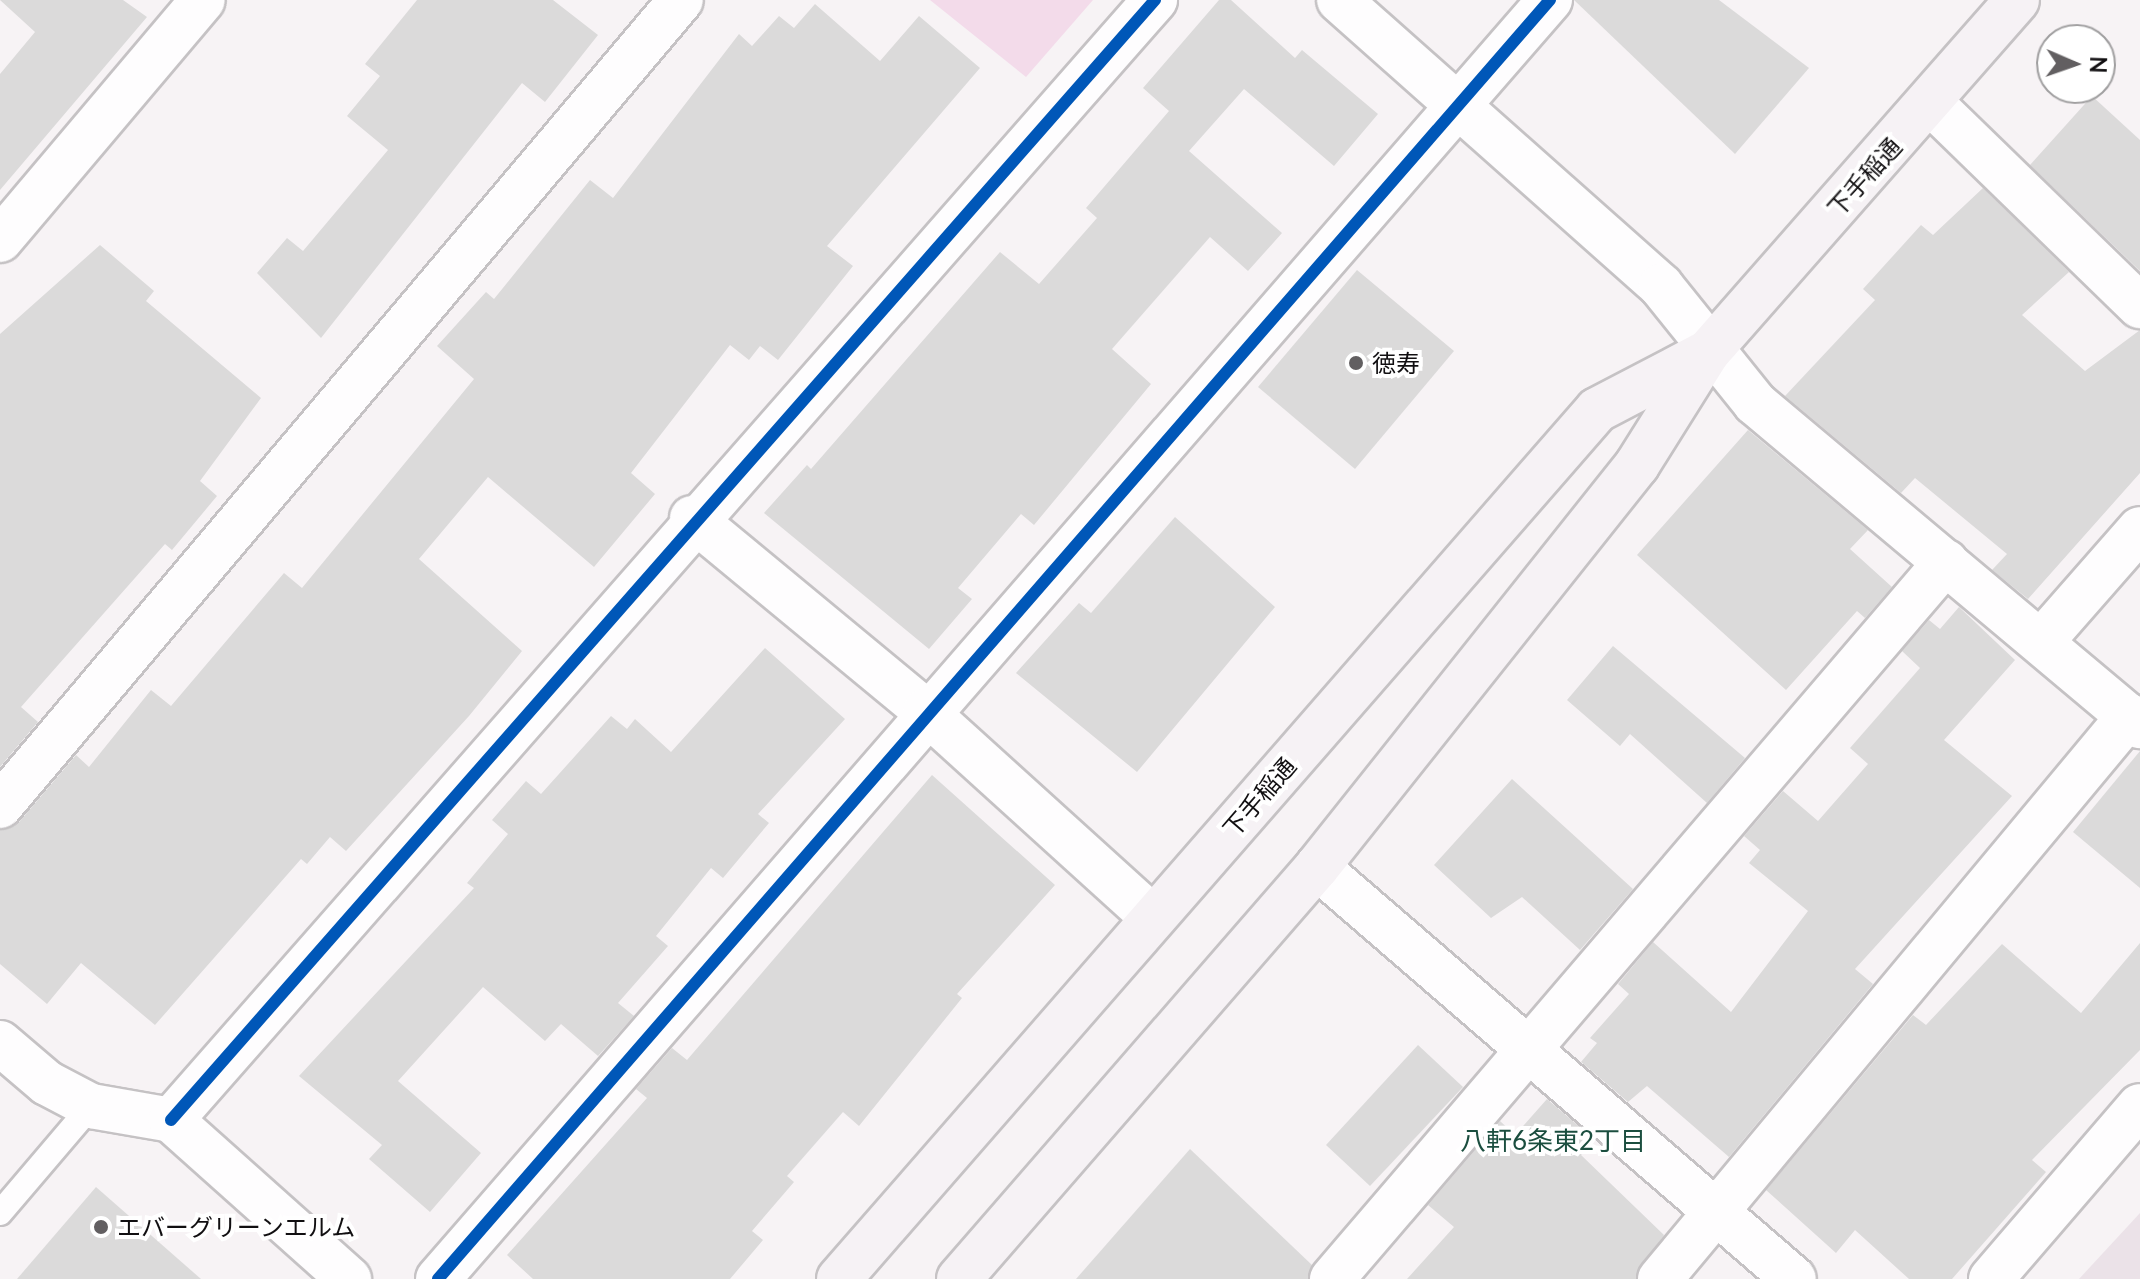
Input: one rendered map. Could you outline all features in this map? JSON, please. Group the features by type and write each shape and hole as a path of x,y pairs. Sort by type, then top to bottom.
{"main road":[{"name":"下手稲通","path":"959,1279 1317,867 1637,465 1708,352 2017,0"},
{"name":"下手稲通","path":"839,1279 1597,410 1708,352"}],"street":[{"path":"0,240 203,0"},
{"path":"0,806 681,0"},
{"path":"171,1120 692,518 1155,0"},
{"path":"1339,0 1661,286 1708,352 1755,403 2134,721 1660,1279"},
{"path":"438,1279 925,711 1550,0"},
{"path":"1930,102 2140,306"},
{"path":"692,518 925,711 1153,918"},
{"path":"2041,642 2140,529"},
{"path":"1332,1279 1946,562"},
{"path":"1317,867 1794,1279"},
{"path":"0,1043 47,1083 91,1106 171,1120 349,1279"},
{"path":"1991,1279 2140,1106"}],"lane":[{"path":"0,1213 91,1106"}],"shaded area":[{"path":"930,0 1093,0 1026,77"},
{"path":"2140,1213 2140,1279 2079,1279"}],"building":[{"path":"0,0 123,0 147,17 0,190 0,74 35,32"},
{"path":"417,0 553,0 598,35 545,102 522,83 321,338 257,273 287,238 303,251 388,150 347,116 380,76 365,64"},
{"path":"1219,0 1231,0 1295,58 1302,50 1378,114 1334,166 1244,89 1189,151 1282,233 1248,271 1210,237 1112,349 1151,384 1034,525 1021,514 958,588 972,599 929,649 764,513 807,465 811,469 1000,252 1039,284 1097,218 1086,208 1169,111 1143,88"},
{"path":"1574,0 1719,0 1809,68 1735,154"},
{"path":"815,4 880,61 919,16 980,68 827,246 853,266 778,360 760,346 749,360 730,345 631,473 655,494 594,567 488,477 419,559 522,651 469,716 346,851 330,837 307,864 301,859 155,1025 81,963 47,1004 0,964 0,830 19,822 76,755 89,767 151,690 171,706 284,573 302,588 474,379 437,346 486,292 494,299 590,180 613,198 739,34 752,46 779,16 794,28"},
{"path":"2085,104 2101,104 2140,140 2140,271 2030,165"},
{"path":"1983,188 2069,272 2022,315 2085,371 2140,330 2140,473 2028,599 1992,570 2007,554 1915,478 1901,493 1785,396 1875,300 1863,289 1921,225 1933,235"},
{"path":"100,245 154,291 146,301 261,398 200,481 217,496 172,550 165,544 21,707 38,722 0,767 0,334"},
{"path":"1357,270 1454,351 1355,469 1258,387"},
{"path":"1748,430 1868,530 1850,549 1892,587 1865,618 1857,611 1786,690 1637,555"},
{"path":"1175,517 1275,607 1137,772 1016,673 1079,603 1091,613"},
{"path":"1959,607 2015,660 1944,740 2012,796 1855,969 1873,984 1729,1157 1647,1086 1628,1102 1581,1062 1597,1043 1590,1038 1629,994 1618,984 1653,942 1731,1012 1808,911 1749,863 1760,850 1744,836 1783,791 1818,821 1868,764 1850,748 1920,668 1902,651 1929,620 1940,629"},
{"path":"1613,646 1745,758 1707,803 1630,734 1620,746 1567,700"},
{"path":"765,648 845,719 758,814 769,823 723,878 711,868 656,936 668,946 618,1003 634,1016 598,1056 561,1024 545,1041 483,987 398,1081 481,1153 430,1212 369,1159 382,1145 299,1076 474,888 467,883 508,834 492,820 526,781 541,794 611,716 627,729 635,719 671,752"},
{"path":"2140,751 2140,888 2073,832"},
{"path":"932,775 1055,885 957,994 962,998 859,1126 843,1112 787,1176 794,1182 752,1231 763,1240 730,1279 533,1279 507,1255 647,1098 636,1089 672,1048 687,1060"},
{"path":"1512,779 1633,889 1580,950 1522,897 1491,918 1434,865"},
{"path":"2140,943 2140,1050 2032,1160 2046,1172 1952,1279 1909,1279 1855,1230 1836,1253 1766,1190 1913,1015 1926,1025 2002,944 2081,1013"},
{"path":"1418,1045 1463,1087 1370,1186 1326,1145"},
{"path":"1547,1099 1594,1139 1581,1155 1664,1235 1636,1279 1407,1279 1454,1227 1428,1205 1500,1121 1515,1135"},
{"path":"1190,1149 1312,1265 1308,1279 1076,1279"},
{"name":"エバーグリーンエルム","path":"96,1187 201,1279 17,1279"}],"cycle path":[{"path":"171,1120 1155,0"},
{"path":"438,1279 1550,0"}],"place":[{"name":"徳寿","path":"1356,363"},
{"name":"エバーグリーンエルム","path":"101,1227"}],"district":[{"name":"八軒6条東2丁目","path":"1553,1141"}]}
